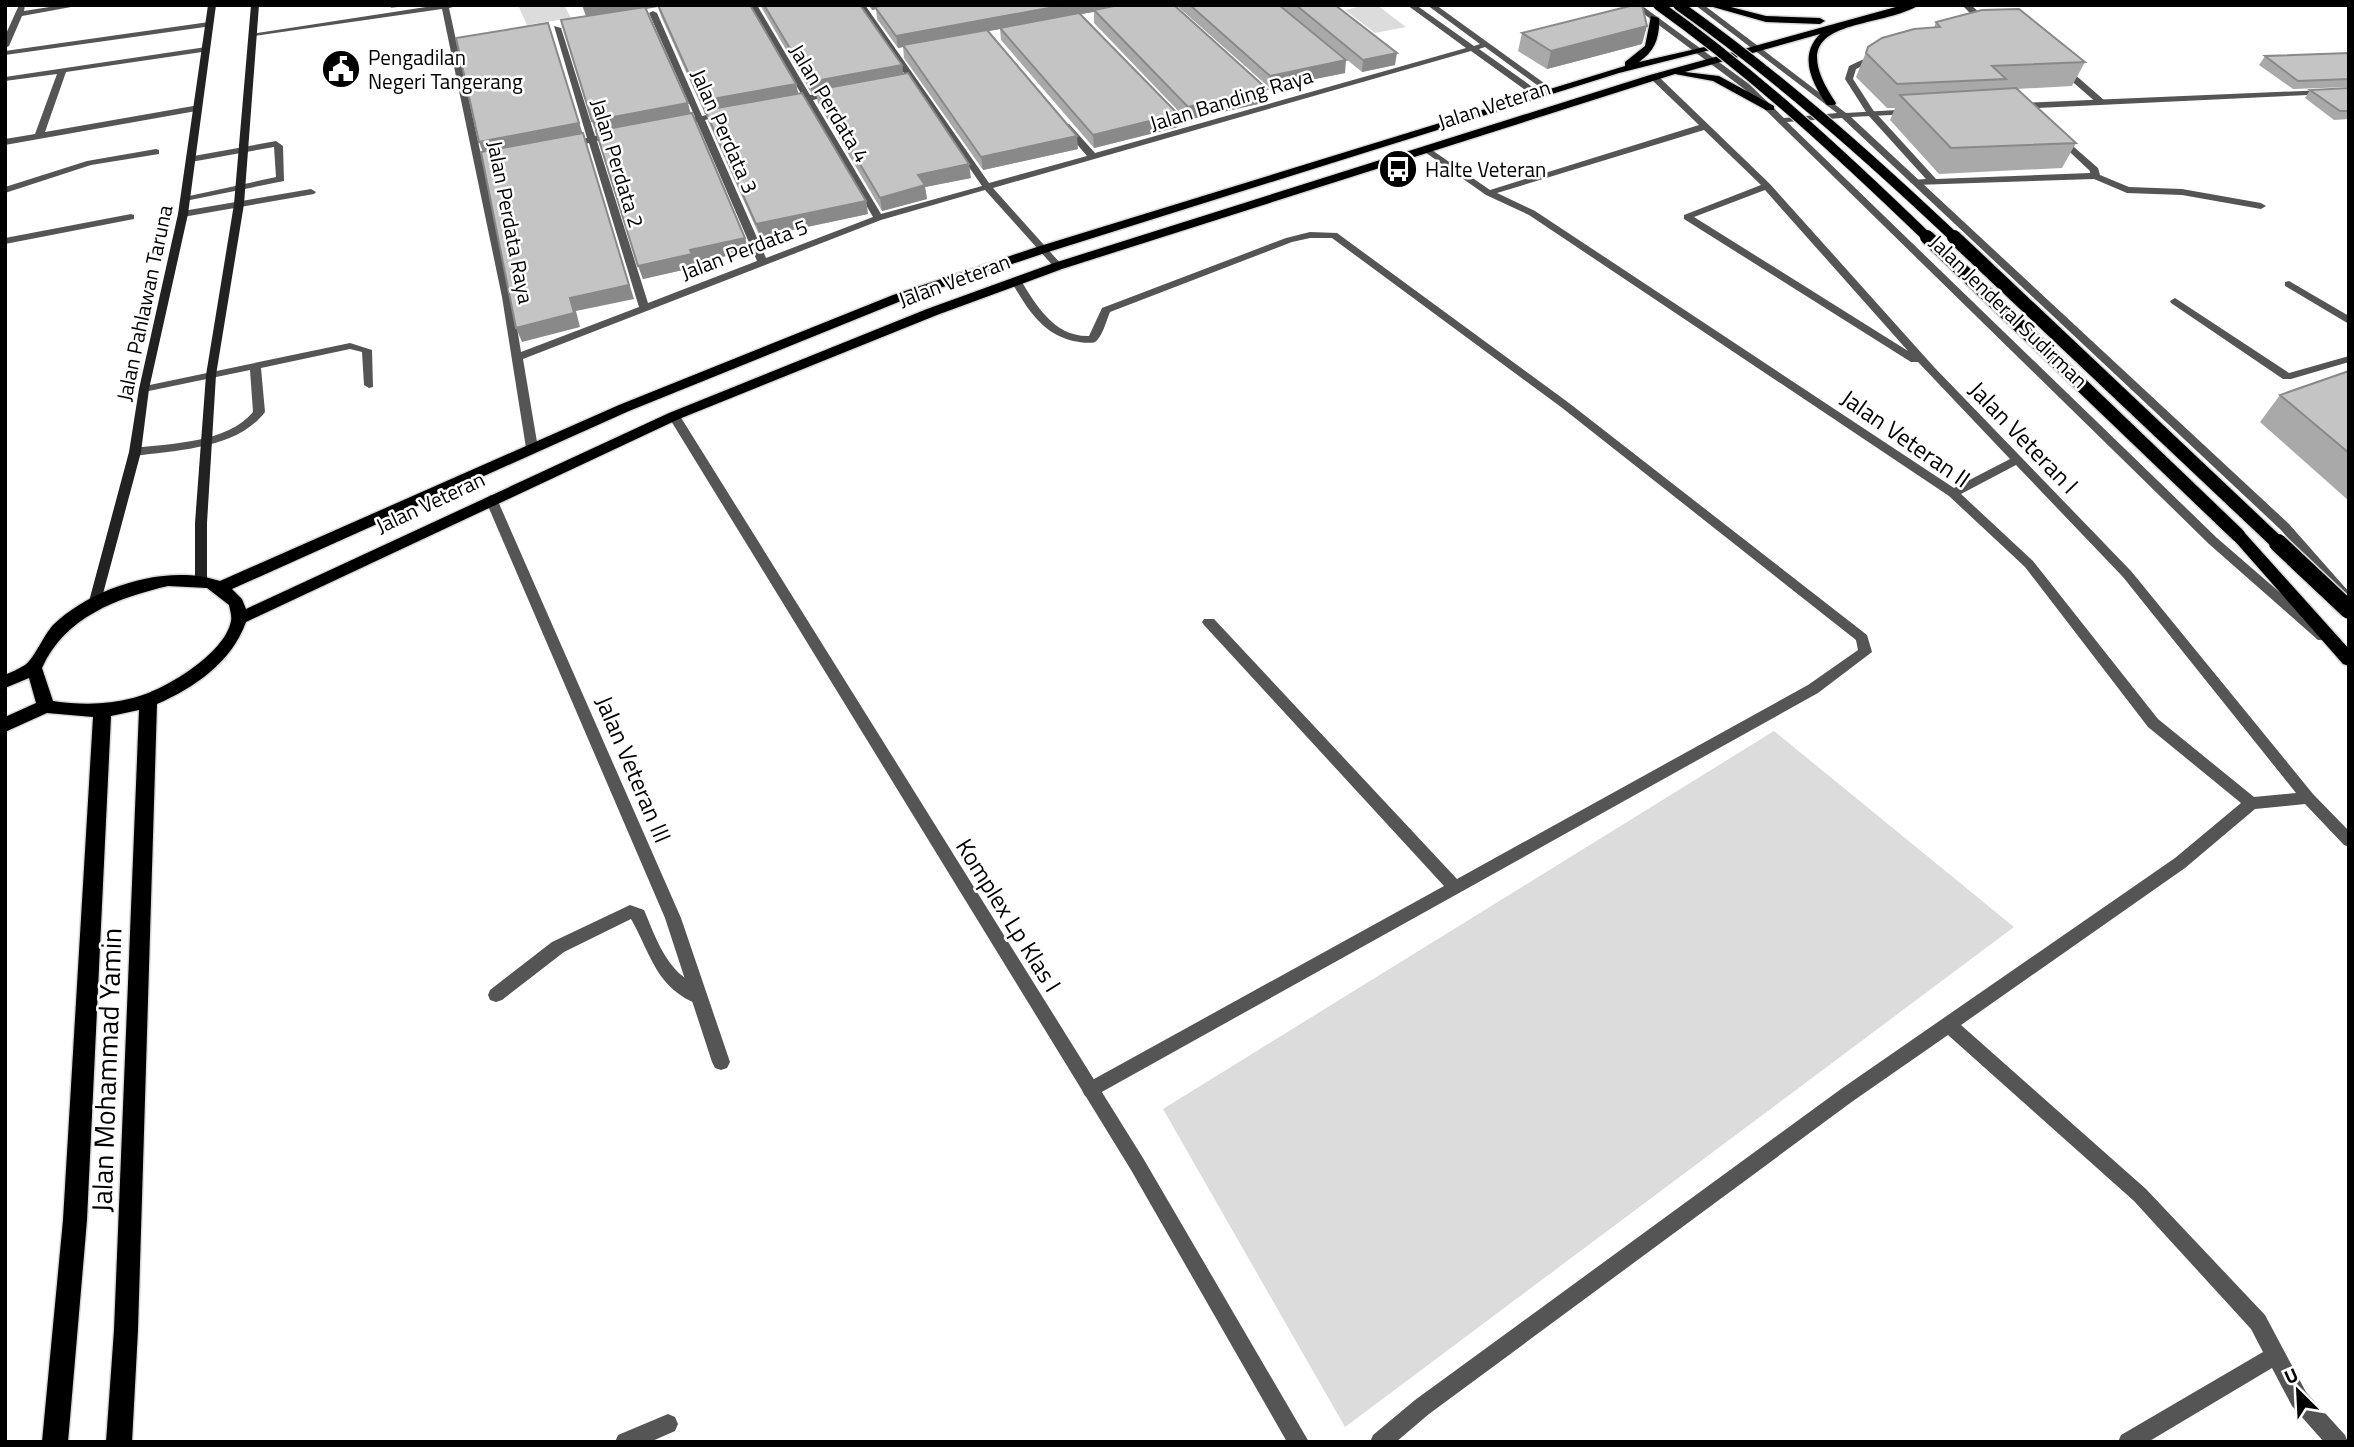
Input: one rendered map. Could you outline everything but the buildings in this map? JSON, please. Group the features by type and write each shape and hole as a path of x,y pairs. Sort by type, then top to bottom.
{"main road":[{"name":"Jalan Pahlawan Taruna","path":"94,605 135,452 144,389 183,214 212,5"},
{"path":"201,581 201,523 211,374 239,204 256,5"},
{"name":"Jalan Jenderal Sudirman","path":"1678,5 1751,57 1850,138 2349,610"},
{"path":"1711,5 1766,19 1820,21"},
{"name":"Jalan Veteran","path":"220,587 532,448 897,298 1041,250 1616,71 1748,40 1876,5"},
{"name":"Jalan Veteran","path":"239,619 491,499 674,416 1016,281 1658,76 1914,5"},
{"path":"1616,71 1634,61 1651,46 1655,38 1656,12"},
{"name":"Jalan Jenderal Sudirman","path":"1656,12 1718,48 1819,134 1980,285 2238,535 2347,659"},
{"path":"1831,103 1818,86 1811,66 1823,37 1844,26"},
{"path":"1658,76 1715,78 1770,108"},
{"path":"1338,159 1359,172"},
{"path":"5,682 34,668 49,640 94,605 131,589 156,583 201,581 220,587 235,601 239,619 226,648 202,670 148,701 102,712 46,705 5,724"},
{"path":"34,668 46,705"},
{"name":"Jalan Mohammad Yamin","path":"119,1442 126,1329 148,701"},
{"name":"Jalan Mohammad Yamin","path":"55,1442 75,1220 102,712"}],"street":[{"path":"5,46 21,9 78,5"},
{"path":"254,36 457,5"},
{"name":"Jalan Perdata 4","path":"753,5 805,99 878,218"},
{"path":"861,5 900,53 909,81 988,188 1058,266"},
{"path":"1411,5 1538,95"},
{"path":"1431,5 1551,91"},
{"name":"Jalan Jenderal Sudirman","path":"1636,5 1656,12 1770,108 2213,541 2347,659"},
{"name":"Jalan Jenderal Sudirman","path":"1699,5 1831,103 2285,527 2349,601"},
{"path":"1961,30 1979,22 1979,17 1966,5"},
{"name":"Jalan Perdata Raya","path":"445,6 518,357 532,448"},
{"path":"640,15 665,11"},
{"name":"Jalan Perdata 3","path":"653,13 763,263"},
{"path":"5,53 209,24"},
{"path":"544,31 571,26"},
{"name":"Jalan Perdata 2","path":"557,29 594,139 645,309"},
{"path":"453,46 466,43"},
{"name":"Jalan Banding Raya","path":"988,188 1485,44"},
{"path":"5,79 206,49"},
{"path":"1894,50 1868,57 1852,68 1849,79 1871,113 1933,181"},
{"path":"2052,59 2101,102"},
{"path":"1351,70 1361,78"},
{"path":"39,136 62,71"},
{"name":"Jalan Veteran I","path":"1658,76 1767,186 1930,369 2127,574 2308,798 2349,841"},
{"path":"2012,106 2349,91"},
{"path":"779,104 842,93"},
{"path":"1267,94 1277,103"},
{"path":"2025,106 2035,115"},
{"path":"5,142 199,108"},
{"path":"661,126 740,111"},
{"path":"1782,120 1917,111"},
{"path":"1059,118 1094,158"},
{"path":"1179,119 1188,129"},
{"path":"1489,193 1706,126"},
{"path":"2055,133 2095,170 2095,176"},
{"path":"555,146 621,134"},
{"path":"185,198 281,179 278,145 191,159"},
{"name":"Jalan Veteran II","path":"1426,150 1489,193 1532,213 1953,493 2029,564 2153,723 2251,803"},
{"path":"5,190 90,163 156,152"},
{"path":"479,161 492,158"},
{"path":"1915,182 2095,176 2127,190 2182,192 2261,206"},
{"path":"1767,186 1687,216 1930,369"},
{"name":"Jalan Perdata 5","path":"518,357 878,218 988,188"},
{"path":"183,214 312,191"},
{"path":"5,241 131,217"},
{"path":"1016,281 1025,298 1060,336 1078,341 1093,338 1106,310 1289,240 1310,234 1334,235 1565,405 1862,638 1865,652 1813,689 1091,1090"},
{"path":"2289,284 2349,321"},
{"path":"2175,301 2287,377 2349,359"},
{"path":"144,389 334,347 358,347 367,350 369,385"},
{"path":"135,452 235,432 256,419 259,412 255,365"},
{"name":"Komplex Lp Klas I","path":"674,416 1091,1090 1299,1442"},
{"path":"1953,493 2016,460"},
{"name":"Jalan Veteran III","path":"491,499 667,905 721,1062"},
{"path":"1209,622 1455,888"},
{"path":"1380,1442 1422,1407 1847,1095 1950,1026 2180,863 2251,803 2308,798"},
{"path":"496,995 558,947 631,912 638,915 649,943 666,971 687,993 700,998"},
{"path":"1950,1026 2140,1195 2258,1322 2299,1399 2338,1442"},
{"path":"2128,1442 2276,1355"},
{"path":"625,1442 668,1424"}],"shaded area":[{"path":"518,5 564,5 571,18 527,25"},
{"path":"1377,5 1406,27 1375,33 1345,10"},
{"path":"1774,731 2014,927 1345,1427 1163,1109"}],"place":[{"name":"Pengadilan Negeri Tangerang","path":"341,69"},
{"name":"Halte Veteran","path":"1398,169"}]}
